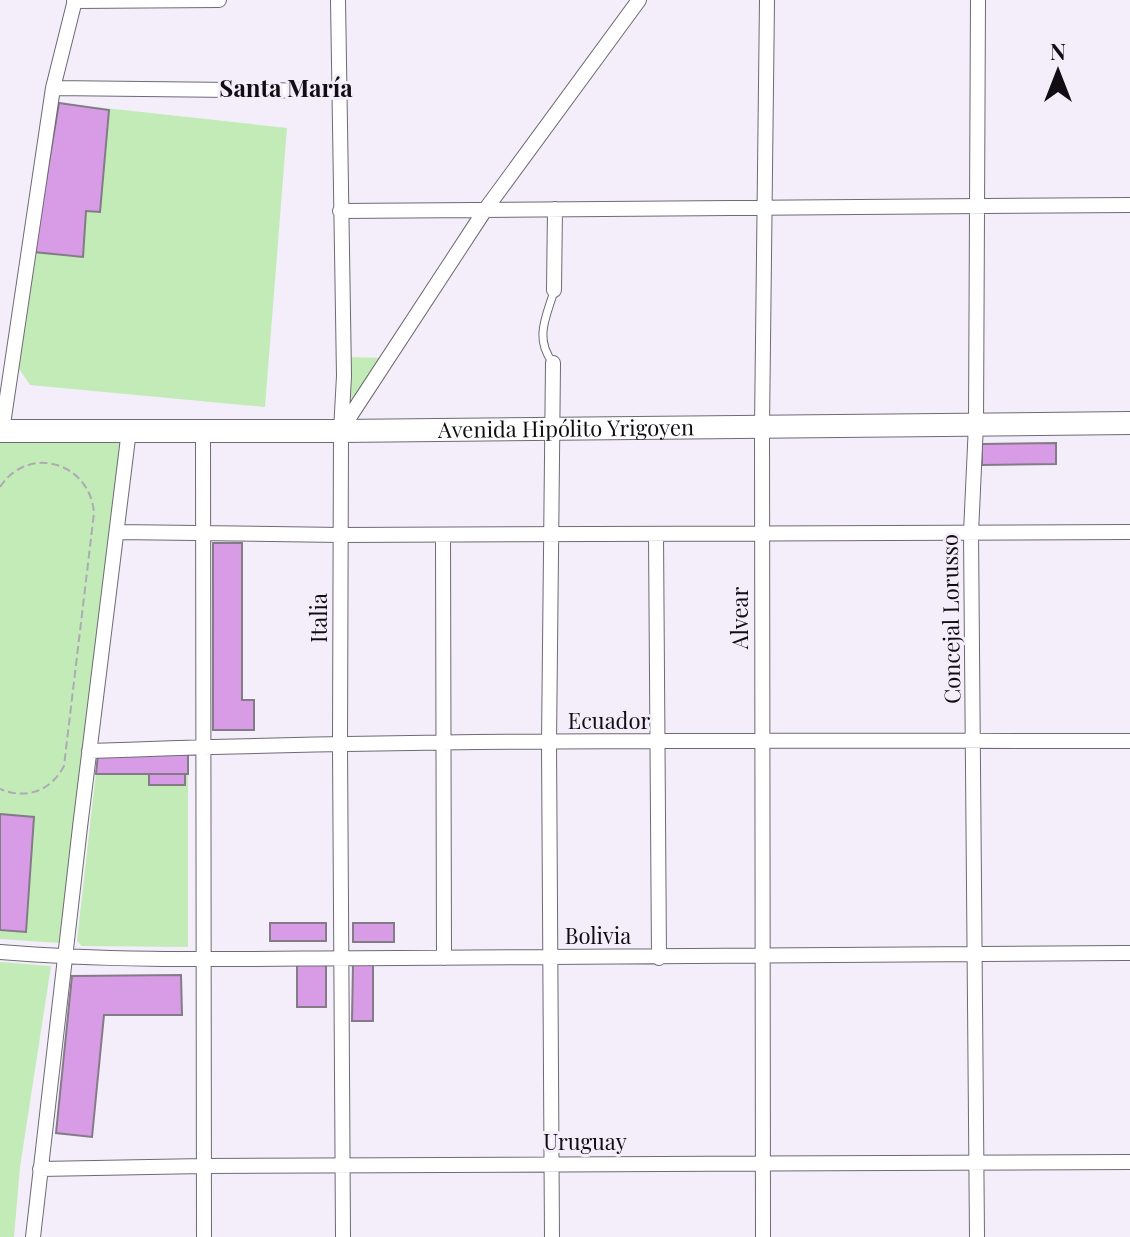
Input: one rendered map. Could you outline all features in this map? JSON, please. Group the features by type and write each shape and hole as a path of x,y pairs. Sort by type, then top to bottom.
{"main road":[{"name":"Avenida Hipólito Yrigoyen","path":"1,431 341,431 1130,423"}],"street":[{"path":"1,431 53,88 74,1 219,0"},
{"name":"Italia","path":"338,0 344,376 341,431 340,745 343,1237"},
{"path":"341,431 485,210 639,0"},
{"name":"Alvear","path":"763,1237 762,427 767,0"},
{"name":"Concejal Lorusso","path":"977,1237 971,533 976,424 978,0"},
{"path":"53,88 338,91"},
{"path":"340,211 1130,205"},
{"path":"554,290 555,209"},
{"path":"552,1237 549,743 553,363"},
{"path":"33,1237 129,430"},
{"path":"203,431 204,1237"},
{"path":"117,532 443,535 1130,532"},
{"path":"656,534 659,958"},
{"path":"443,535 444,958"},
{"name":"Ecuador","path":"89,751 340,745 1130,741"},
{"name":"Bolivia","path":"0,952 66,958 659,958 1130,953"},
{"name":"Uruguay","path":"40,1169 1130,1162"}],"lane":[{"path":"553,363 542,343 541,325 554,290"}],"path":[{"path":"0,487 9,475 34,464 67,467 89,492 94,513 64,766 53,783 42,790 13,794 0,789"}],"green space":[{"path":"59,103 287,128 265,407 30,385 17,366"},
{"path":"343,357 389,358 342,420"},
{"path":"121,439 59,943 0,939 0,442"},
{"path":"98,754 188,754 188,947 82,946 77,941"},
{"path":"0,962 51,966 20,1167 14,1237 0,1237"}],"building":[{"path":"59,103 109,110 100,212 86,211 83,257 34,252"},
{"path":"1056,443 1056,464 982,465 982,444"},
{"path":"213,543 242,543 242,700 254,700 254,730 213,730"},
{"path":"98,754 188,754 188,774 96,774"},
{"path":"149,774 185,774 185,785 149,785"},
{"path":"0,814 34,817 26,932 0,930"},
{"path":"270,923 326,923 326,941 270,941"},
{"path":"353,923 394,923 394,942 353,942"},
{"path":"297,964 326,964 326,1007 297,1007"},
{"path":"353,965 373,965 373,1021 352,1021"},
{"path":"181,975 182,1015 104,1015 92,1137 56,1133 72,976"}],"district":[{"name":"Santa María","path":"286,89"}]}
